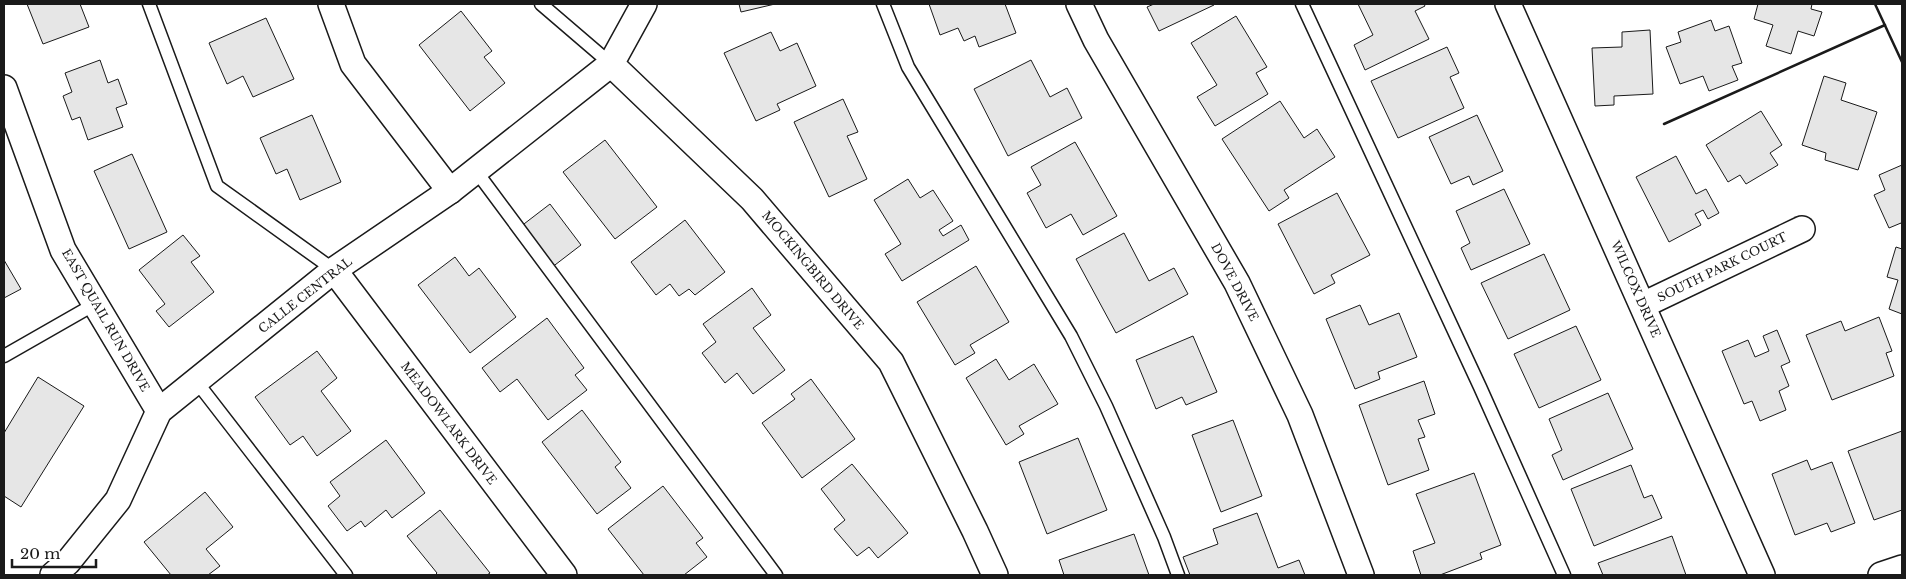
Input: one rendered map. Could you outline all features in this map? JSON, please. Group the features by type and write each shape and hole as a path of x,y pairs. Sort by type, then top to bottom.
{"street":[{"path":"331,4 352,64 450,191"},
{"path":"611,64 644,4"},
{"name":"DOVE DRIVE","path":"1079,4 1096,40 1237,282 1300,415 1361,575"},
{"name":"WILCOX DRIVE","path":"1513,5 1762,575"},
{"name":"CALLE CENTRAL","path":"67,571 118,500 160,411 334,270 450,191 611,64"},
{"name":"MOCKINGBIRD DRIVE","path":"611,64 752,199 891,362 995,575"},
{"name":"EAST QUAIL RUN DRIVE","path":"4,88 9,121 63,250 160,411"},
{"name":"SOUTH PARK COURT","path":"1643,305 1802,229"},
{"name":"MEADOWLARK DRIVE","path":"334,270 564,575"},
{"path":"1881,575 1902,568"}],"lane":[{"path":"150,4 216,186 334,270"},
{"path":"540,4 611,64"},
{"path":"883,4 908,67 1071,336 1110,414 1164,537 1178,575"},
{"path":"1302,4 1480,387 1564,575"},
{"path":"476,171 776,575"},
{"path":"4,356 95,304"},
{"path":"196,381 346,575"}],"building":[{"path":"27,4 80,4 89,27 43,44"},
{"path":"739,4 775,4 741,12"},
{"path":"929,4 1005,4 1016,33 979,47 975,36 964,41 958,28 940,35"},
{"path":"1154,4 1214,5 1159,31 1147,7"},
{"path":"1358,4 1424,4 1425,6 1415,11 1429,39 1365,70 1354,45 1373,35"},
{"path":"1758,4 1812,4 1811,9 1822,12 1814,36 1798,31 1791,54 1766,46 1773,25 1754,19"},
{"path":"461,11 492,51 484,57 505,83 470,111 419,45"},
{"path":"1236,16 1267,67 1256,73 1268,94 1215,126 1197,97 1217,85 1191,43"},
{"path":"266,18 294,79 253,97 243,76 227,84 209,43"},
{"path":"1711,20 1715,31 1729,26 1742,63 1732,66 1738,80 1709,91 1703,76 1680,84 1666,47 1681,42 1678,32"},
{"path":"1650,30 1653,94 1614,96 1614,105 1595,106 1592,48 1622,47 1622,32"},
{"path":"771,32 780,51 797,43 816,86 777,104 780,110 756,121 724,53"},
{"path":"1447,47 1459,73 1450,77 1464,108 1398,138 1371,81"},
{"path":"100,60 108,83 118,79 127,104 116,108 123,127 88,140 80,117 72,120 63,96 72,92 65,73"},
{"path":"1031,60 1050,97 1067,88 1082,118 1008,156 974,89"},
{"path":"1824,76 1846,83 1841,100 1877,112 1858,170 1825,160 1826,153 1802,145"},
{"path":"843,99 858,132 847,136 867,179 829,197 794,122"},
{"path":"1280,101 1304,138 1317,129 1335,157 1284,190 1289,198 1269,211 1222,139"},
{"path":"1761,111 1782,145 1770,153 1778,165 1746,184 1740,175 1728,182 1706,145"},
{"path":"312,115 341,182 300,200 287,169 276,174 260,138"},
{"path":"1477,115 1503,171 1473,185 1469,176 1451,184 1429,137"},
{"path":"605,140 657,207 615,239 563,172"},
{"path":"1075,142 1117,216 1083,235 1071,214 1046,228 1027,193 1041,185 1031,167"},
{"path":"132,154 167,232 129,249 94,171"},
{"path":"1676,156 1696,194 1706,189 1719,213 1708,219 1703,210 1695,214 1701,225 1669,242 1636,177"},
{"path":"1902,165 1902,226 1901,223 1889,228 1874,195 1885,190 1879,175"},
{"path":"908,179 920,198 933,190 953,221 939,230 943,236 961,225 969,240 902,281 885,254 901,244 874,200"},
{"path":"1504,189 1530,244 1471,270 1461,248 1470,243 1456,211"},
{"path":"1337,193 1370,255 1331,275 1335,283 1314,294 1278,224"},
{"path":"550,204 581,245 551,268 520,227"},
{"path":"685,220 725,272 695,295 689,289 679,296 670,284 656,295 631,262"},
{"path":"1124,233 1149,281 1174,268 1188,294 1116,333 1076,259"},
{"path":"183,235 200,256 191,262 214,292 169,327 156,311 165,304 139,270"},
{"path":"1896,247 1902,249 1902,314 1889,309 1898,280 1887,277"},
{"path":"1544,254 1570,310 1508,339 1481,283"},
{"path":"455,257 469,276 479,268 516,317 470,353 418,285"},
{"path":"4,260 21,289 4,298"},
{"path":"976,266 1009,322 970,345 975,353 955,365 917,302"},
{"path":"752,288 771,315 753,328 785,370 753,394 737,373 725,383 702,353 716,342 703,324"},
{"path":"1360,305 1369,325 1399,313 1417,357 1378,372 1380,379 1355,389 1326,319"},
{"path":"1879,317 1892,351 1886,353 1894,376 1832,400 1806,335 1841,321 1845,331"},
{"path":"547,318 584,368 575,375 587,390 548,420 517,379 500,392 482,368"},
{"path":"1576,326 1601,380 1539,408 1514,354"},
{"path":"1777,330 1790,362 1781,366 1789,386 1779,391 1786,410 1760,421 1752,401 1744,404 1722,351 1748,340 1755,357 1769,351 1763,336"},
{"path":"1193,336 1217,392 1186,405 1182,397 1156,409 1136,360"},
{"path":"317,351 337,378 321,391 351,431 317,456 303,436 290,445 255,397"},
{"path":"996,359 1009,380 1034,364 1058,404 1019,426 1024,434 1006,445 966,378"},
{"path":"38,377 84,406 21,507 4,496 4,433"},
{"path":"811,379 855,439 802,478 762,423 795,399 791,394"},
{"path":"1424,381 1435,414 1418,420 1425,437 1418,439 1429,470 1388,485 1359,405"},
{"path":"1608,393 1633,449 1563,480 1552,455 1562,450 1549,419"},
{"path":"582,410 621,462 615,467 631,488 597,514 542,442"},
{"path":"1233,420 1262,496 1221,512 1192,435"},
{"path":"1902,431 1902,510 1874,520 1848,451"},
{"path":"1078,438 1107,510 1047,534 1019,462"},
{"path":"386,440 425,493 392,518 386,510 365,527 361,521 347,531 328,506 340,496 330,482"},
{"path":"1807,460 1811,470 1832,462 1855,523 1831,532 1827,523 1795,535 1772,474"},
{"path":"852,464 908,533 878,558 869,547 857,556 834,529 845,520 821,489"},
{"path":"1631,465 1644,498 1652,495 1662,518 1594,546 1571,489"},
{"path":"1474,473 1501,545 1480,553 1482,559 1440,575 1421,575 1413,551 1435,543 1416,494"},
{"path":"663,486 703,538 696,543 707,557 684,575 644,575 608,529"},
{"path":"205,492 233,527 206,549 220,566 208,575 171,575 144,542"},
{"path":"440,510 490,573 487,575 435,575 437,573 407,536"},
{"path":"1257,513 1278,568 1299,560 1305,575 1190,575 1183,557 1218,544 1213,529"},
{"path":"1134,534 1149,575 1064,575 1059,560"},
{"path":"1672,536 1686,575 1603,575 1598,563"}],"wall":[{"path":"1875,4 1902,62"},
{"path":"1664,124 1885,25"}]}
